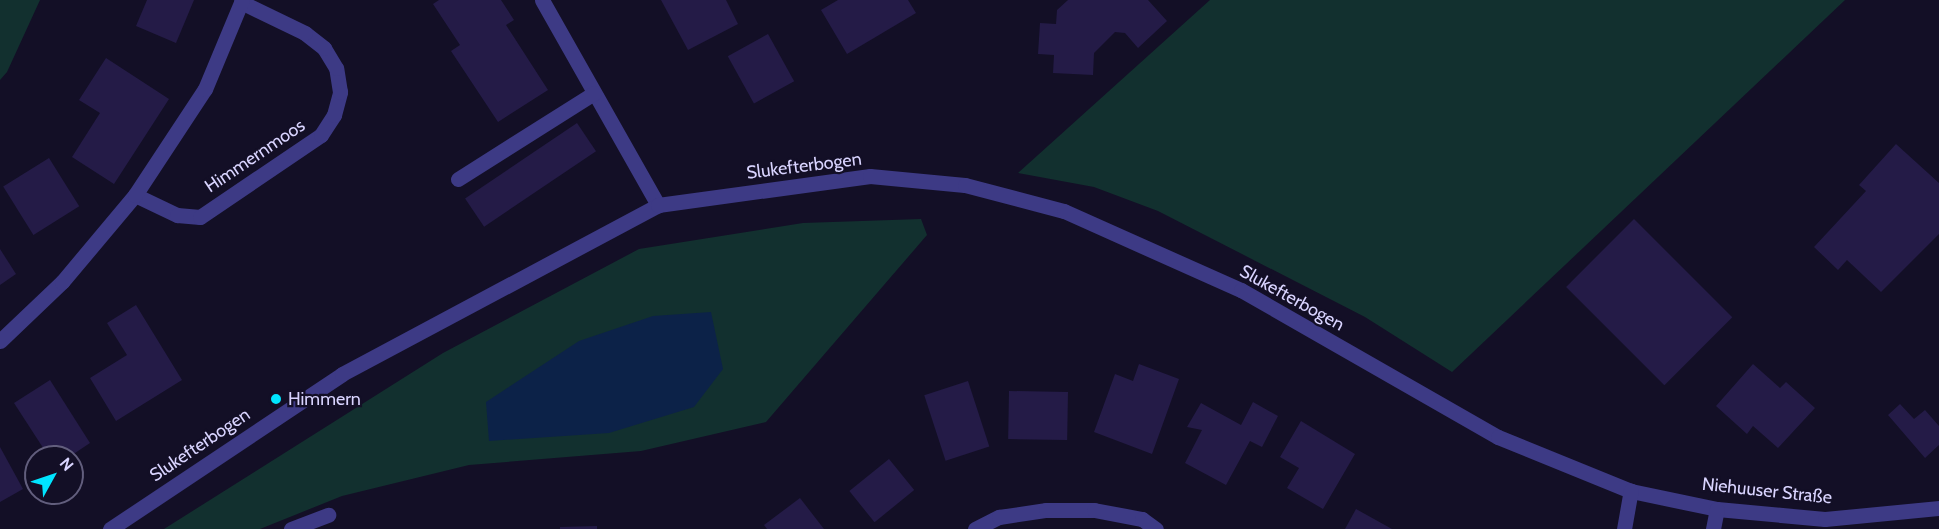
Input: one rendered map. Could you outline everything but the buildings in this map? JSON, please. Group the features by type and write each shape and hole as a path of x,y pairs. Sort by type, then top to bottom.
{"street":[{"path":"542,0 658,205"},
{"name":"Himmernmoos","path":"0,341 62,282 135,195 205,89 242,1 304,33 324,48 336,68 340,92 334,115 321,135 200,217 177,215 135,195"},
{"path":"458,179 594,93"},
{"name":"Slukefterbogen","path":"110,529 342,374 658,205 870,176 965,185 1064,211 1241,290 1498,437 1631,491"},
{"path":"1624,529 1631,491"},
{"name":"Niehuuser Straße","path":"1631,491 1717,509 1825,519 1906,514 1939,508"},
{"path":"1713,529 1717,509"},
{"path":"975,529 999,517 1046,510 1094,510 1142,519 1156,529"},
{"path":"291,529 328,515"}],"green space":[{"path":"0,0 40,0 7,72 0,80"},
{"path":"1210,0 1845,0 1452,372 1365,317 1158,211 1094,187 1018,173"},
{"path":"921,219 927,235 766,422 641,451 469,465 342,496 260,529 164,529 443,353 639,249 803,223"}],"water":[{"path":"711,312 723,369 694,407 609,433 489,441 486,402 579,341 653,316"}],"place":[{"name":"Himmern","path":"276,399"}]}
